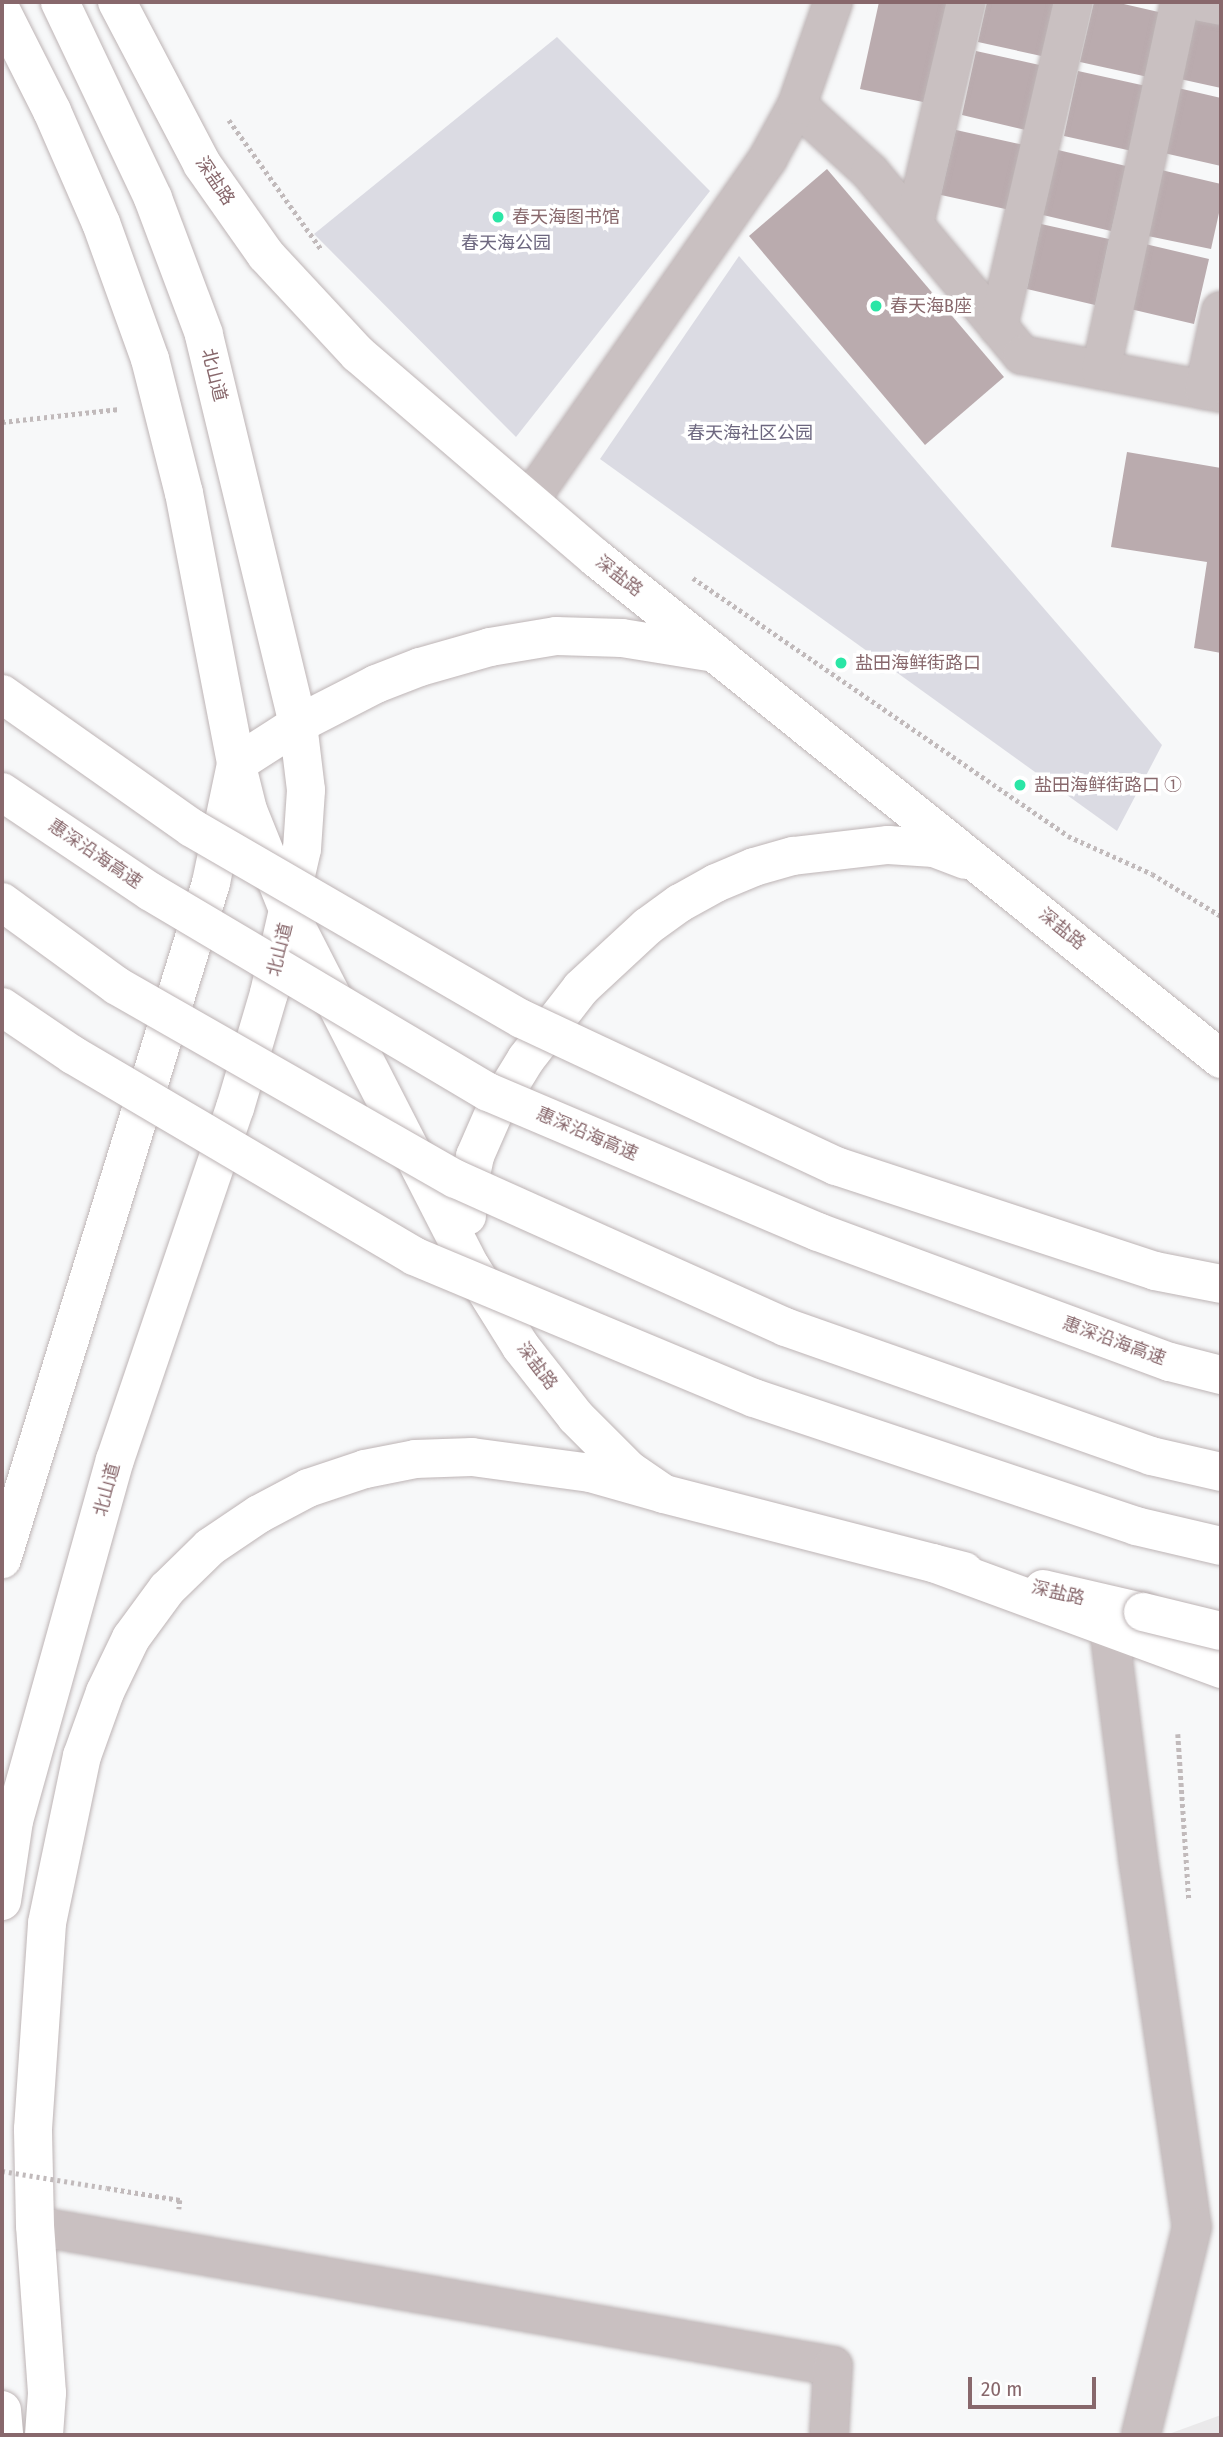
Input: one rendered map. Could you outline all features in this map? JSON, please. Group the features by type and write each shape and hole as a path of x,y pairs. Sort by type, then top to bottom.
{"main road":[{"path":"60,2 202,164"},
{"name":"北山道","path":"2,1901 14,1821 115,1460 235,1108 289,912 302,849 306,790 298,724 204,334 153,198 60,2"},
{"name":"深盐路","path":"117,2 202,164 266,255 358,354 529,501 1221,1059"},
{"path":"2,12 51,111 101,223 150,359 184,493 236,764 211,883 2,1559"},
{"path":"236,764 298,724 354,694 420,667 490,647 556,636 622,639 719,654"},
{"path":"2,694 192,828 522,1019 835,1166 1155,1271 1221,1284"},
{"name":"深盐路","path":"236,764 248,810 289,912 471,1267 522,1347 576,1417 629,1470 664,1494 933,1563 1123,1616 1220,1656"},
{"name":"惠深沿海高速","path":"2,792 151,892 488,1091 818,1232 1170,1362 1221,1375"},
{"path":"471,1267 467,1194 475,1156 496,1108 551,1024 590,979 648,926 680,903 754,867 840,848 888,845 934,848 986,868"},
{"path":"2,902 117,986 456,1178 785,1327 1151,1456 1221,1472"},
{"path":"2,1007 73,1055 414,1256 754,1398 1136,1525 1221,1546"},
{"path":"44,2435 47,2393 35,2226 33,2129 37,2033 47,1923 62,1840 82,1756 105,1692 131,1638 167,1589 210,1547 259,1514 320,1485 365,1469 415,1459 472,1457 590,1473 664,1494"},
{"path":"2,2410 4,2435"}],"street":[{"path":"529,501 768,158 797,105 833,2"},
{"path":"914,225 966,2"},
{"path":"998,327 1073,2"},
{"path":"1101,370 1180,2"},
{"path":"1201,2 1221,6"},
{"path":"797,105 870,172 1022,355 1213,391 1221,311"},
{"path":"1123,1616 1138,1858 1192,2227 1141,2435"},
{"path":"35,2226 833,2366 830,2435"}],"path":[{"path":"223,111 323,252"},
{"path":"2,422 121,408"},
{"path":"682,571 1068,836 1153,874 1221,916"},
{"path":"2,2171 107,2188"}],"shaded area":[{"path":"1221,2415 1221,2435 1166,2435"}],"green space":[{"name":"春天海公园","path":"557,37 710,191 516,437 314,234"},
{"name":"春天海社区公园","path":"739,256 1162,745 1117,831 600,459"}],"building":[{"path":"879,2 950,2 928,103 860,89"},
{"path":"987,2 1059,2 1046,57 978,42"},
{"path":"1094,2 1115,2 1163,13 1148,77 1080,62"},
{"path":"1194,14 1221,20 1221,88 1180,79"},
{"path":"976,51 1044,66 1030,131 962,115"},
{"path":"1078,71 1146,86 1132,151 1064,136"},
{"path":"1178,88 1221,98 1221,166 1164,153"},
{"path":"956,130 1024,145 1010,210 941,195"},
{"path":"1058,150 1126,166 1111,231 1043,215"},
{"name":"春天海B座","path":"827,169 1004,377 925,445 749,236"},
{"path":"1157,169 1221,184 1221,204 1211,249 1143,235"},
{"path":"1041,224 1109,239 1095,305 1027,289"},
{"path":"1141,243 1209,259 1194,324 1126,308"},
{"path":"1127,452 1221,468 1221,653 1194,648 1207,562 1111,547"}],"place":[{"name":"春天海图书馆","path":"498,217"},
{"name":"春天海B座","path":"876,306"},
{"name":"盐田海鲜街路口","path":"841,663"},
{"name":"盐田海鲜街路口 ①","path":"1020,785"}]}
